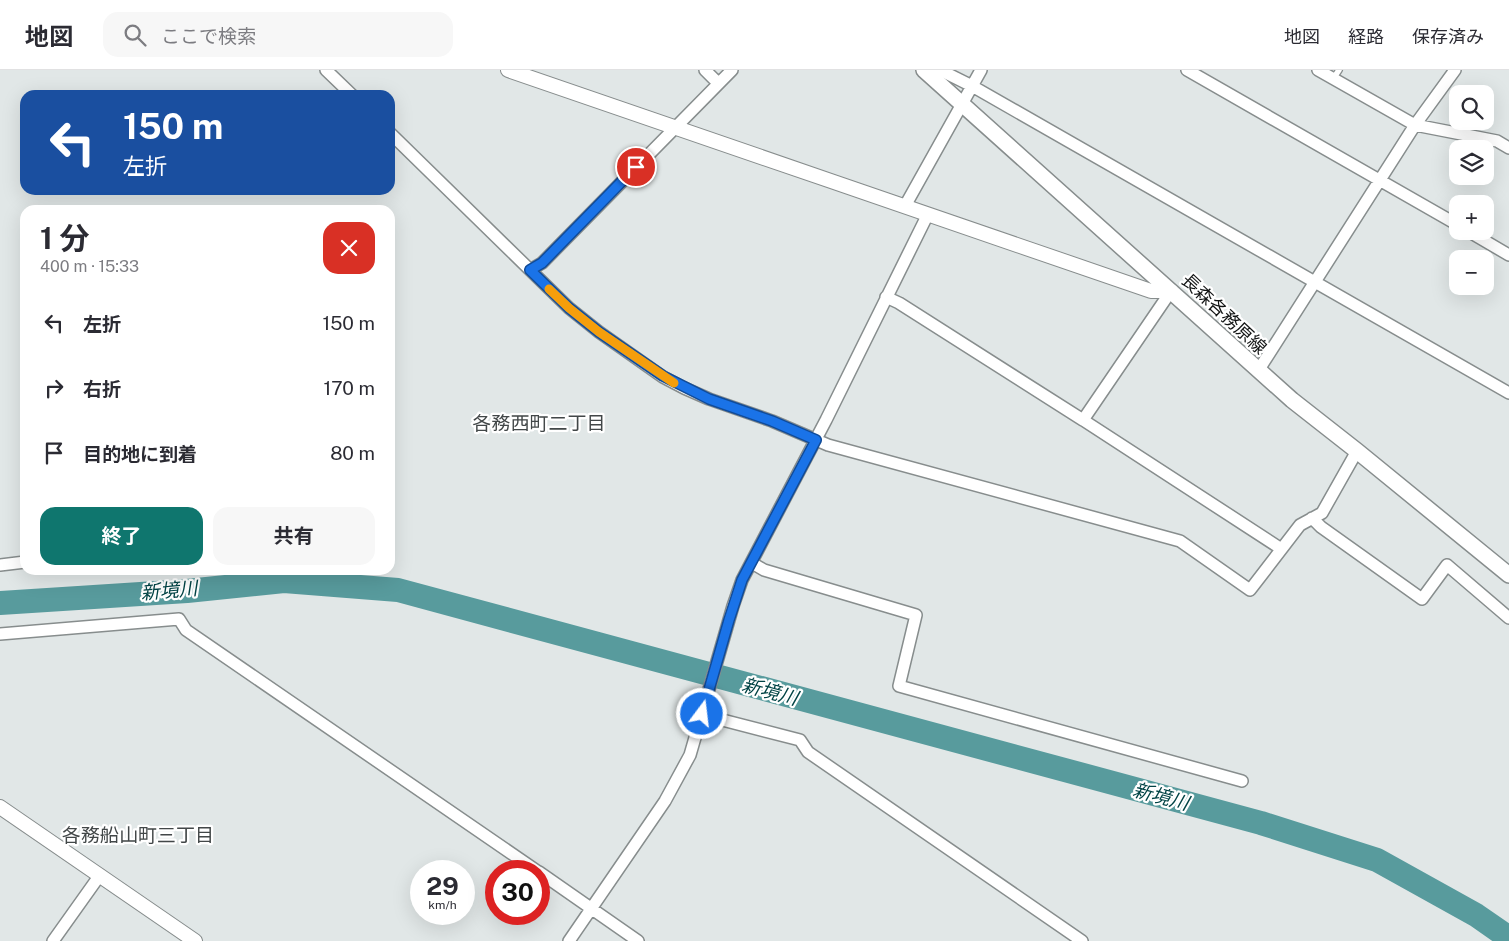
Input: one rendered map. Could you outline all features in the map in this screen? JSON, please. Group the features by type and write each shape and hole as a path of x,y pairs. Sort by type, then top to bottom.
{"main road":[{"name":"長森各務原線","path":"926,70 1258,371 1509,575"}],"street":[{"path":"326,70 347,90"},
{"path":"508,70 676,126 1151,291 1171,291"},
{"path":"705,70 718,83"},
{"path":"530,270 542,263 732,70"},
{"path":"926,70 942,71 972,86 1509,393"},
{"path":"906,206 981,70"},
{"path":"1187,70 1449,220"},
{"path":"1318,70 1336,74 1415,125 1497,141 1509,148"},
{"path":"1258,371 1415,125 1455,70"},
{"path":"395,138 569,308 599,332 663,376 709,399 772,421 828,445 1180,541 1250,590 1280,548 1300,525 1322,513 1357,451"},
{"path":"569,941 665,801 690,755 742,580 816,440 928,214"},
{"path":"1483,240 1509,255"},
{"path":"1083,420 1171,291"},
{"path":"886,297 899,302 1280,548"},
{"path":"1312,518 1422,599 1447,565 1509,618"},
{"path":"0,565 20,563"},
{"path":"752,563 764,570 916,615 898,686 1242,781"},
{"path":"0,634 180,619 186,630 521,860"},
{"path":"702,714 800,740 808,752 1082,941"},
{"path":"0,806 195,941"},
{"path":"53,941 100,875"},
{"path":"550,880 638,941"}],"waterway":[{"name":"新境川","path":"0,603 187,591 284,581 398,590 1261,823 1377,860 1476,915 1509,938"}],"slow traffic":[{"path":"549,289 599,332 674,383"}],"district":[{"name":"各務西町二丁目","path":"539,423"},
{"name":"各務船山町三丁目","path":"138,835"}],"route":[{"path":"636,167 542,263 530,270 569,308 599,332 663,376 709,399 772,421 816,440 742,580 702,714"}]}
